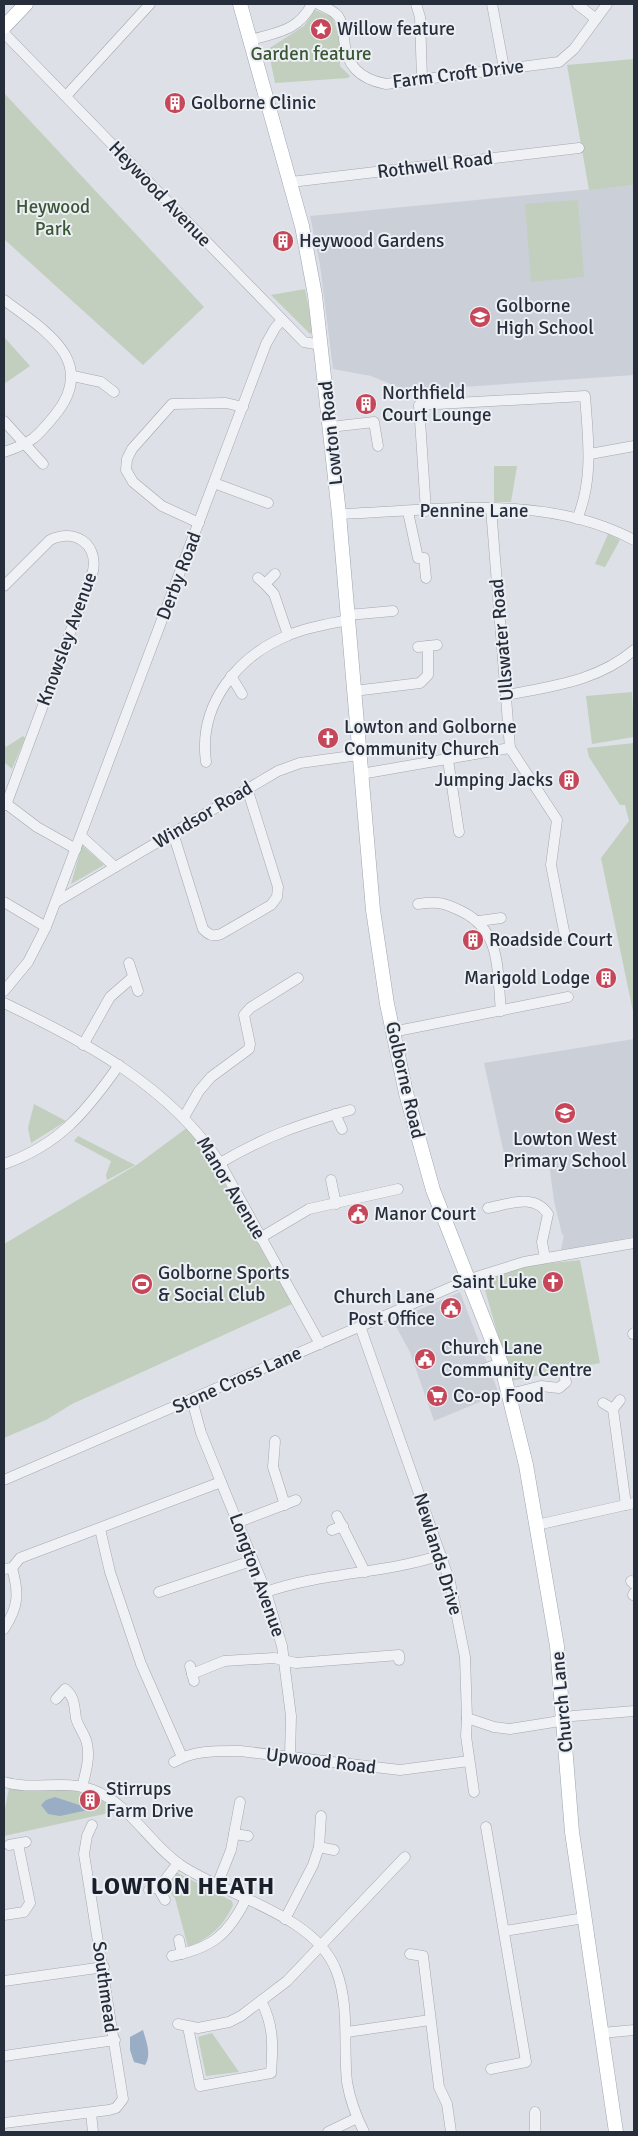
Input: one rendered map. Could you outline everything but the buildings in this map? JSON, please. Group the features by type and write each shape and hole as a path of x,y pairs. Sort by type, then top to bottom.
{"main road":[{"path":"4,27 26,4"},
{"name":"Lowton Road","path":"240,4 304,234 321,345 339,514 369,872"},
{"name":"Golborne Road","path":"369,872 392,1032 406,1093 433,1190 470,1279"},
{"name":"Church Lane","path":"470,1279 501,1363 510,1394 537,1524 557,1646 572,1832 616,2132"}],"street":[{"path":"66,96 150,4"},
{"path":"251,40 294,26 303,20 312,4"},
{"name":"Farm Croft Drive","path":"318,4 333,11 341,21 346,55 358,73 368,79 386,84 558,62 571,53 607,4"},
{"path":"416,4 420,17 422,79"},
{"path":"492,4 504,68"},
{"path":"577,4 596,19"},
{"name":"Heywood Avenue","path":"4,33 304,342 321,345"},
{"name":"Rothwell Road","path":"291,182 579,148"},
{"path":"4,300 40,327 65,353 73,376 65,403 41,432 27,445 4,452"},
{"name":"Derby Road","path":"4,991 28,962 46,927 266,344 282,320"},
{"path":"73,376 101,382 114,392"},
{"path":"426,511 419,405 585,396 590,454 586,486 578,519"},
{"path":"198,523 162,506 133,482 126,470 129,454 172,404 226,403 243,407"},
{"path":"4,422 43,464"},
{"path":"330,427 374,422 378,446"},
{"path":"590,454 634,446"},
{"path":"214,483 268,503"},
{"name":"Pennine Lane","path":"339,514 491,508 528,509 607,527 634,540"},
{"name":"Ullswater Road","path":"491,508 510,748 557,820 551,866 565,936"},
{"path":"408,512 418,558 424,558 426,578"},
{"name":"Knowsley Avenue","path":"4,586 50,540 60,535 76,537 83,541 94,554 93,571 5,804"},
{"path":"275,574 262,581 274,594 288,635"},
{"path":"206,762 204,748 208,719 222,689 231,676 253,657 288,635 348,618 393,611"},
{"path":"354,692 420,683 428,675 428,646"},
{"path":"507,695 583,679 616,664 634,650"},
{"path":"231,676 242,694"},
{"path":"361,774 510,748"},
{"name":"Windsor Road","path":"56,902 247,788 290,766 359,755"},
{"path":"448,760 459,832"},
{"path":"174,833 203,930 207,934 214,936 221,934 271,905 277,897 278,887 247,788"},
{"path":"5,804 37,827 76,849"},
{"path":"81,836 115,867"},
{"path":"4,902 46,927"},
{"path":"418,904 438,902 479,921 486,930 494,950 501,1011"},
{"path":"479,921 501,918"},
{"path":"130,963 138,991"},
{"path":"83,1045 110,997 133,977"},
{"path":"184,1117 199,1092 211,1077 249,1049 250,1044 244,1015 250,1008 298,978"},
{"path":"392,1032 568,997"},
{"name":"Manor Avenue","path":"4,1003 118,1065 159,1093 184,1117 208,1144 220,1163 320,1344"},
{"path":"4,1164 30,1153 68,1129 93,1101 118,1065"},
{"path":"220,1163 269,1136 350,1110"},
{"path":"335,1114 342,1129"},
{"path":"331,1180 336,1204"},
{"path":"260,1238 309,1210 398,1189"},
{"path":"488,1208 532,1200 542,1205 548,1214 542,1242 545,1258"},
{"name":"Stone Cross Lane","path":"4,1480 470,1279 524,1262 634,1243"},
{"name":"Newlands Drive","path":"360,1326 441,1555 462,1634 467,1718 466,1736 474,1792"},
{"path":"478,1371 501,1363"},
{"path":"510,1394 541,1386 559,1388 565,1384 568,1377"},
{"name":"Longton Avenue","path":"192,1400 201,1433 239,1522 251,1561 266,1592 282,1646 291,1716 290,1756"},
{"path":"537,1524 630,1504 613,1409 620,1400"},
{"path":"603,1403 613,1409"},
{"path":"275,1442 273,1467 285,1505"},
{"path":"4,1629 15,1609 18,1586 8,1569 20,1558 221,1482"},
{"path":"239,1522 296,1500"},
{"path":"337,1516 365,1572"},
{"path":"332,1530 342,1526"},
{"name":"Upwood Road","path":"100,1529 110,1572 141,1664 178,1759 218,1751 290,1756 400,1770 469,1760"},
{"path":"266,1592 310,1580 398,1567 441,1555"},
{"path":"159,1592 251,1561"},
{"path":"192,1674 224,1661 274,1658 296,1662 399,1655"},
{"path":"56,1699 62,1686 74,1700 76,1718 88,1749 82,1787"},
{"path":"467,1718 494,1727 510,1729 554,1722 564,1718 634,1711"},
{"path":"4,1782 19,1786 64,1784 94,1790 121,1807 178,1863 216,1885 285,1919 320,1945 329,1955 336,1970 347,2032 347,2081 357,2118 364,2132"},
{"path":"216,1885 228,1862 240,1802"},
{"path":"285,1919 313,1865 319,1847 321,1816"},
{"name":"Southmead","path":"4,2056 115,2040 84,1854 87,1836 92,1825"},
{"path":"486,1827 492,1837 526,2062 491,2069"},
{"path":"234,1834 248,1836"},
{"path":"4,1915 24,1912 30,1903 18,1844"},
{"path":"319,1847 334,1850"},
{"path":"261,2001 271,2021 273,2034 271,2073 200,2086 183,2025 198,2028 229,2022 241,2016 261,2001 287,1980 405,1857"},
{"path":"165,1900 154,1889 178,1863"},
{"path":"179,1940 177,1955 206,1946 225,1932 237,1916 246,1899"},
{"path":"506,1931 584,1918"},
{"path":"410,1954 424,1952 430,2020 439,2087 447,2104 451,2132"},
{"path":"4,1981 104,1968"},
{"path":"347,2032 430,2020"},
{"path":"602,2034 634,2030"},
{"path":"8,2126 116,2108 123,2099 115,2040"},
{"path":"535,2112 535,2132"},
{"path":"91,2113 92,2132"},
{"path":"328,2132 357,2118"}],"shaded area":[{"name":"Golborne High School","path":"634,185 634,375 421,390 403,389 371,376 333,369 320,265 310,216"},
{"name":"Lowton West Primary School","path":"634,1039 634,1237 561,1250 564,1235 562,1234 554,1201 549,1163 507,1167 484,1063"},
{"path":"460,1292 499,1394 434,1421 410,1352 393,1321"}],"green space":[{"name":"Garden feature","path":"315,10 332,17 339,34 340,66 350,76 348,78 275,83 268,49 304,26"},
{"path":"634,59 634,185 589,190 567,65"},
{"name":"Heywood Park","path":"4,93 204,307 143,365 4,239"},
{"path":"578,200 584,277 531,282 525,204"},
{"path":"305,289 313,330 310,334 271,295"},
{"path":"4,337 30,366 4,384"},
{"path":"494,466 517,466 511,502 494,502"},
{"path":"608,534 620,540 605,567 595,564"},
{"path":"632,692 634,737 592,744 586,696"},
{"path":"23,736 25,738 12,769 4,762 4,744 6,747"},
{"path":"634,743 634,1016 601,858 629,821 625,805 620,805 589,757 587,748"},
{"path":"82,845 104,865 71,884"},
{"path":"34,1104 66,1121 31,1143 28,1128"},
{"name":"Golborne Sports & Social Club","path":"188,1127 212,1161 292,1304 72,1404 46,1420 4,1438 4,1244 138,1164"},
{"path":"78,1136 135,1165 107,1180 106,1175 111,1161 74,1141"},
{"path":"580,1260 600,1363 511,1381 485,1290 485,1281 524,1266"},
{"path":"9,1788 27,1791 72,1790 93,1796 114,1808 104,1814 4,1836 4,1814"},
{"path":"176,1872 232,1901 233,1905 225,1920 215,1931 203,1940 188,1947 175,1898 165,1887"},
{"path":"212,2033 239,2072 206,2076 198,2037"}],"water":[{"path":"55,1797 82,1806 88,1810 60,1816 48,1814 41,1805 46,1800"},
{"path":"143,2030 148,2052 145,2065 134,2062 130,2050 130,2037"}],"place":[{"name":"Willow feature","path":"321,29"},
{"name":"Golborne Clinic","path":"175,103"},
{"name":"Heywood Gardens","path":"283,241"},
{"name":"Golborne High School","path":"480,317"},
{"name":"Northfield Court Lounge","path":"366,404"},
{"name":"Lowton and Golborne Community Church","path":"328,738"},
{"name":"Jumping Jacks","path":"569,780"},
{"name":"Roadside Court","path":"473,940"},
{"name":"Marigold Lodge","path":"606,978"},
{"name":"Lowton West Primary School","path":"565,1113"},
{"name":"Manor Court","path":"358,1214"},
{"name":"Saint Luke","path":"553,1282"},
{"name":"Golborne Sports & Social Club","path":"142,1284"},
{"name":"Church Lane Post Office","path":"451,1308"},
{"name":"Church Lane Community Centre","path":"425,1359"},
{"name":"Co-op Food","path":"437,1396"},
{"name":"Stirrups Farm Drive","path":"90,1800"}],"district":[{"name":"LOWTON HEATH","path":"183,1886"}]}
